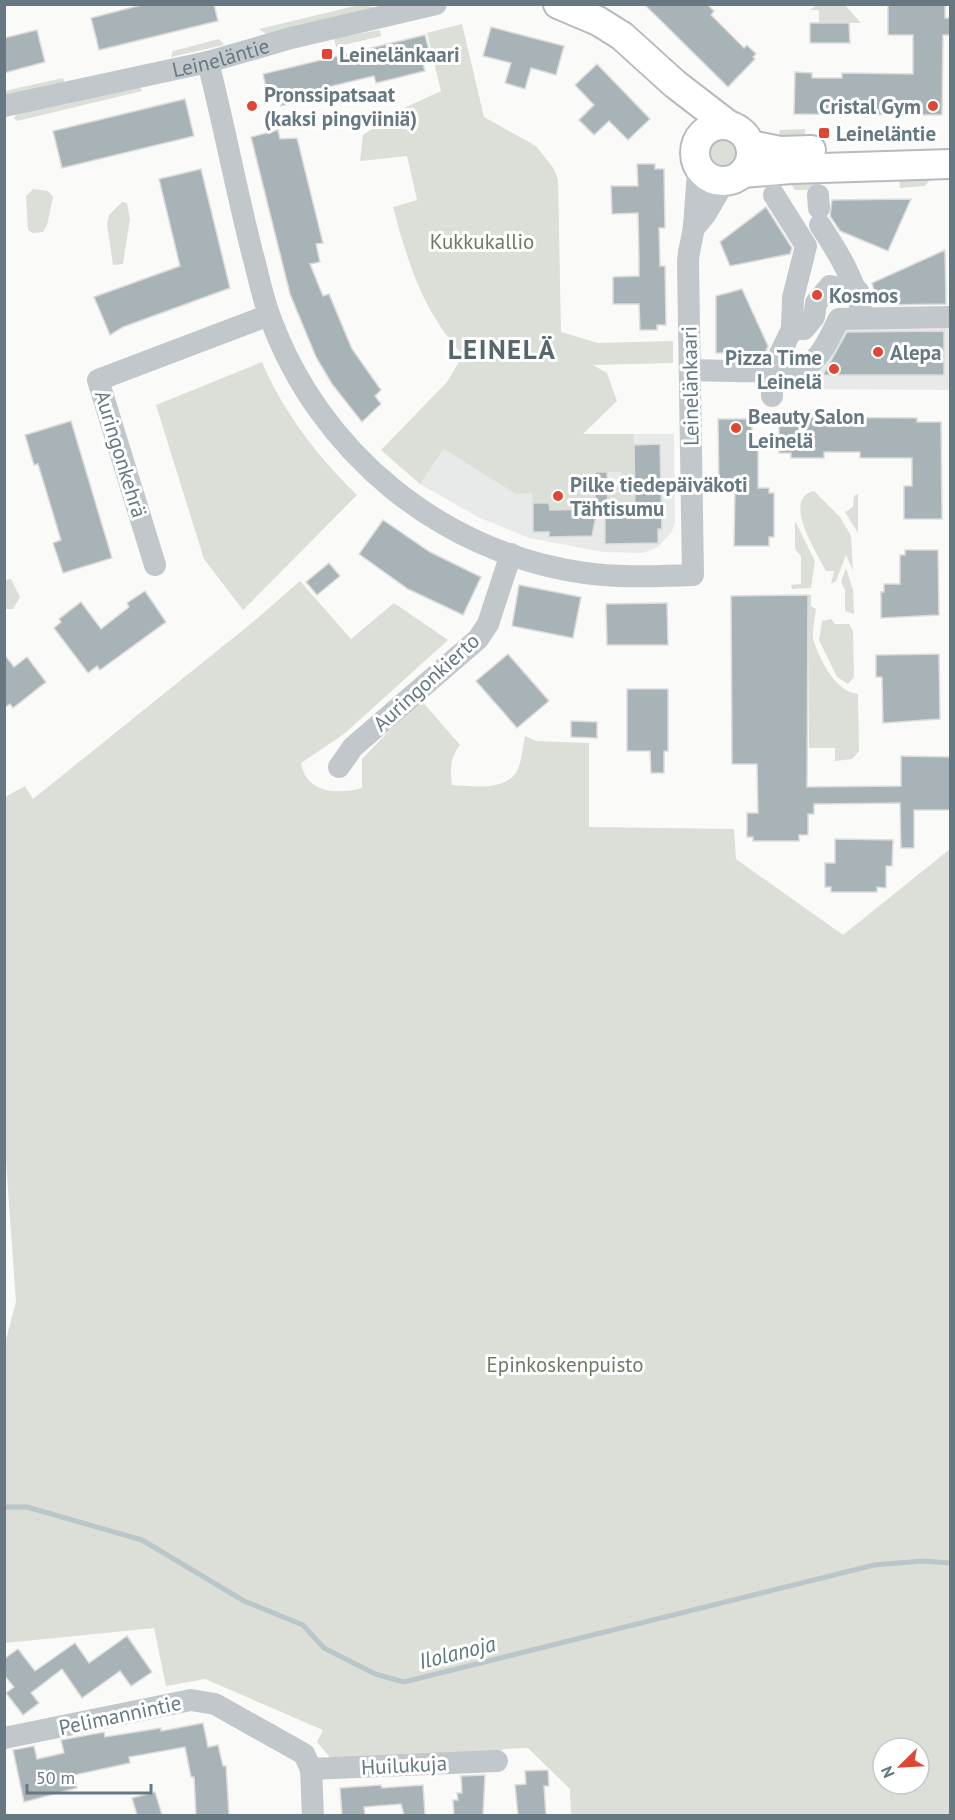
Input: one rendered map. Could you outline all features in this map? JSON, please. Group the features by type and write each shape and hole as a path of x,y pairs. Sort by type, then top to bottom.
{"main road":[{"path":"558,4 592,13 640,50 675,84 746,136 752,156 734,177"},
{"path":"675,84 698,140"},
{"path":"727,124 712,126 698,140 695,149 699,168 716,180 791,169 951,164"},
{"path":"750,145 780,151 910,149 951,143"}],"street":[{"name":"Leineläntie","path":"4,106 207,62 291,38 436,4"},
{"name":"Leinelänkaari","path":"207,62 269,315 291,368 313,403 366,466 426,513 466,537 511,554 584,573 647,577 693,575 688,263 689,242 694,228 695,193 699,168"},
{"name":"Leinelänkaari","path":"694,228 734,177"},
{"path":"774,195 806,246 858,291 863,318"},
{"path":"819,209 821,258 793,298 798,329 821,353"},
{"path":"772,396 772,370 798,329 814,317 816,303 830,286 858,291"},
{"name":"Auringonkehrä","path":"155,565 98,380 269,315"},
{"path":"690,370 793,370 810,364 821,353 839,319 951,317"},
{"name":"Auringonkierto","path":"339,767 353,747 478,639 488,624 511,554"},
{"name":"Pelimannintie","path":"4,1738 190,1700 215,1704 287,1742 304,1754 311,1769"},
{"name":"Huilukuja","path":"311,1769 498,1761"},
{"path":"311,1769 313,1815"}],"shaded area":[{"path":"835,327 950,327 950,390 814,389 815,369"},
{"name":"Pilke tiedepäiväkoti Tähtisumu","path":"583,434 674,434 675,523 671,533 658,547 643,553 603,552 529,538 478,517 420,484 444,449 498,481"}],"green space":[{"path":"359,5 375,7 268,35 259,29"},
{"path":"817,5 845,5 861,23 819,23 819,10 810,10"},
{"name":"Kukkukallio","path":"462,24 484,117 536,146 554,169 558,180 561,332 598,343 673,341 673,363 593,365 607,373 617,401 583,434 634,434 635,521 620,517 578,518 550,510 549,503 533,503 532,493 516,494 444,449 420,484 381,450 447,382 463,355 437,322 427,304 411,267 393,207 417,200 407,156 360,161 363,135 404,108 441,91 427,33","holes":["595,472 621,472 622,482 608,482 608,497 595,498"]},
{"path":"380,30 381,36 336,47 334,38"},
{"path":"219,39 224,45 171,57 173,51"},
{"path":"63,78 65,84 5,97 5,91"},
{"path":"140,86 142,91 17,121 14,118 17,113"},
{"path":"892,127 932,127 937,138 924,141 892,135"},
{"path":"805,129 805,139 777,146 780,130"},
{"path":"723,135 735,141 741,153 735,165 723,171 711,165 705,153 711,141"},
{"path":"785,176 816,181 816,190 795,190"},
{"path":"933,176 925,186 900,188 899,178"},
{"path":"33,189 48,191 53,197 47,225 43,232 33,233 28,230 26,196"},
{"path":"122,202 127,203 130,219 123,264 113,265 107,224 109,215"},
{"path":"262,362 280,399 303,433 357,495 243,610 204,559 156,405"},
{"path":"814,491 840,517 851,536 853,571 846,555 836,581 831,584 834,571 826,571 804,527 801,515 801,504 805,496"},
{"path":"858,494 858,533 845,512 853,507 854,496"},
{"path":"795,521 815,561 811,588 792,589 791,585 801,584 801,556 795,549"},
{"path":"846,568 853,590 854,614 845,611 845,590 841,582"},
{"path":"11,579 20,597 13,609 5,609 5,580"},
{"name":"Epinkoskenpuisto","path":"300,581 351,639 394,603 448,640 344,734 301,763 309,781 316,786 333,791 362,788 362,759 420,699 460,745 454,754 452,764 452,785 488,786 506,781 518,769 525,736 536,741 589,743 589,827 734,829 736,859 843,935 950,849 950,1815 571,1815 570,1789 528,1748 505,1749 490,1754 334,1762 317,1742 323,1730 205,1679 166,1686 154,1628 5,1643 4,1347 16,1302 4,1134 5,797 25,786 33,799 253,622"},
{"path":"808,595 811,595 811,606 816,609 813,638 821,658 836,682 850,692 858,694 859,751 852,759 835,761 835,748 809,748"},
{"path":"831,619 835,624 849,624 853,631 854,677 848,684 837,677 819,640 822,621"}],"building":[{"path":"145,4 214,4 218,21 99,50 91,18"},
{"path":"644,4 707,4 714,11 711,15 744,48 747,45 756,54 753,57 755,59 728,87"},
{"path":"945,4 945,18 950,18 950,35 943,35 942,115 794,114 795,72 812,73 812,78 842,78 842,73 913,74 913,35 888,35 888,5"},
{"path":"810,23 849,23 850,43 810,43"},
{"path":"491,27 564,46 556,75 531,68 525,89 505,83 511,63 483,56"},
{"path":"37,30 45,62 4,73 4,38"},
{"path":"425,35 432,62 423,64 425,71 376,83 374,76 328,87 330,94 281,106 277,89 267,92 263,74"},
{"path":"597,64 650,119 628,140 609,121 594,135 579,120 594,105 575,85"},
{"path":"185,99 194,136 62,168 53,131"},
{"path":"278,130 280,139 297,138 323,243 316,244 320,262 310,264 323,296 329,294 352,349 381,390 375,396 381,404 362,422 332,384 316,357 290,294 251,137"},
{"path":"637,164 655,164 655,169 664,169 665,228 659,228 660,266 665,266 666,325 657,325 657,330 640,330 639,304 613,304 613,277 639,276 639,257 638,213 612,214 611,186 638,186"},
{"path":"201,169 230,288 123,327 110,335 94,297 180,266 159,179"},
{"path":"911,199 888,251 840,231 830,216 832,200"},
{"path":"766,207 792,248 790,254 730,266 720,242"},
{"path":"945,250 946,304 878,305 872,283"},
{"path":"742,289 768,346 765,353 716,353 716,296"},
{"path":"944,331 944,375 823,375 847,332"},
{"path":"779,417 917,418 917,422 941,422 942,519 904,519 904,486 912,486 912,458 860,458 860,452 824,452 824,458 791,458 791,453 779,453"},
{"path":"718,419 752,419 752,446 758,446 758,488 769,488 769,493 774,493 774,537 769,537 769,546 734,546 735,488 719,488"},
{"path":"71,421 112,558 63,573 53,543 61,540 38,464 34,465 25,435"},
{"path":"660,444 662,529 658,529 658,543 605,544 605,518 635,517 634,445"},
{"path":"595,472 607,472 608,512 597,511 592,536 549,537 549,532 533,532 533,503 549,503 550,510 595,509"},
{"path":"383,520 430,552 481,577 463,615 408,589 359,554"},
{"path":"905,550 938,550 939,615 881,618 881,592 884,592 884,584 900,584 900,555 905,555"},
{"path":"329,563 340,576 317,595 306,582"},
{"path":"519,585 581,597 573,638 512,626"},
{"path":"145,591 166,622 100,670 97,666 88,673 54,628 61,622 59,619 81,602 101,629 129,607 127,603"},
{"path":"808,595 807,787 901,786 901,756 951,757 951,810 914,810 914,848 901,848 900,803 814,804 814,814 808,814 808,835 799,835 799,841 753,841 753,837 747,837 747,813 758,813 757,764 732,764 731,596"},
{"path":"667,603 668,645 607,645 606,604"},
{"path":"4,654 14,667 27,657 46,682 13,708 10,704 4,708"},
{"path":"508,654 549,701 517,728 476,681"},
{"path":"939,654 940,719 883,723 882,677 876,677 876,655"},
{"path":"627,689 668,689 668,751 664,751 664,773 651,773 650,751 627,751"},
{"path":"571,721 597,722 597,738 571,737"},
{"path":"835,839 893,840 892,866 886,866 886,888 877,887 877,892 831,892 831,887 825,887 825,863 835,863"},
{"path":"127,1636 152,1672 131,1686 120,1671 82,1698 62,1669 31,1693 39,1703 23,1715 6,1693 14,1687 4,1675 4,1659 18,1649 35,1671 75,1643 89,1663"},
{"path":"203,1723 208,1747 218,1745 223,1766 226,1766 229,1815 196,1815 194,1777 191,1777 185,1747 129,1757 130,1763 74,1775 77,1788 24,1802 13,1750 34,1746 37,1759 64,1753 61,1740 104,1732 105,1737 161,1728 161,1731"},
{"path":"548,1770 549,1786 544,1786 546,1815 518,1815 515,1785 526,1784 525,1771"},
{"path":"485,1775 483,1815 454,1815 453,1800 458,1800 457,1793 462,1793 461,1776"},
{"path":"381,1785 382,1788 423,1785 425,1815 404,1815 401,1804 364,1807 365,1815 342,1815 340,1788"},
{"path":"155,1792 162,1815 137,1815 132,1798"}],"waterway":[{"name":"Ilolanoja","path":"4,1507 27,1507 142,1540 244,1601 303,1625 324,1648 375,1674 404,1682 874,1565 922,1561 950,1563"}],"place":[{"name":"Leinelänkaari","path":"327,54"},
{"name":"Pronssipatsaat (kaksi pingviiniä)","path":"252,106"},
{"name":"Cristal Gym","path":"933,106"},
{"name":"Leineläntie","path":"824,133"},
{"name":"Kosmos","path":"817,295"},
{"name":"Alepa","path":"878,352"},
{"name":"Pizza Time Leinelä","path":"834,369"},
{"name":"Beauty Salon Leinelä","path":"736,428"},
{"name":"Pilke tiedepäiväkoti Tähtisumu","path":"558,496"}],"district":[{"name":"LEINELÄ","path":"502,349"}]}
